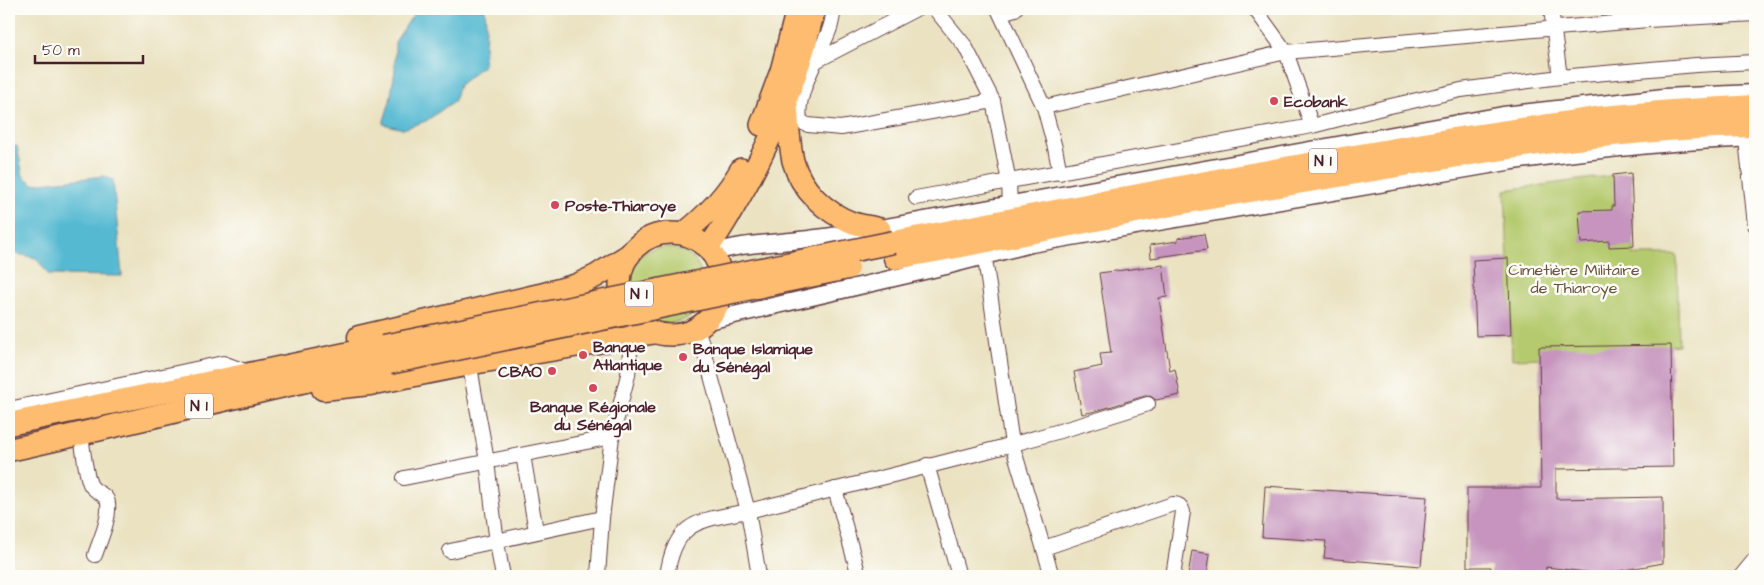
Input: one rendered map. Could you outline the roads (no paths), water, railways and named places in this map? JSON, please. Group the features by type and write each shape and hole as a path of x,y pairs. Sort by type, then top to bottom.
{"highway":[{"name":"N 1","path":"9,450 81,434 288,375 889,243 980,234 1222,179 1456,138 1603,117 1672,111 1751,127"},
{"path":"470,364 370,384 333,389 313,389 288,375 303,355 330,344 578,285 629,255"},
{"name":"N 1","path":"9,424 251,374 288,375"}],"main road":[{"path":"683,234 698,223 728,190 750,150 776,88 797,9"},
{"path":"710,251 755,170 787,101 802,58 814,9"},
{"path":"787,101 792,153 802,181 831,213 889,243"},
{"path":"470,364 643,332 668,336 683,335 703,325 717,309 722,295 723,280 720,266 710,251 697,239 683,234 659,234 644,241 629,255 623,265 619,287 621,298 626,309 643,332"}],"street":[{"path":"834,9 830,27 806,82 798,116 801,122 808,125 841,128 993,101"},
{"path":"816,61 916,9"},
{"path":"935,9 965,46 993,101 1008,182 1010,206"},
{"path":"1015,9 1000,11 1044,107 1060,173"},
{"path":"1255,9 1286,52 1312,126"},
{"path":"1551,9 1560,77"},
{"path":"1044,107 1286,52 1648,20 1755,14"},
{"path":"916,198 1312,126 1461,90 1560,77 1755,62"},
{"path":"759,576 748,511 703,347 703,325 807,299 980,234 1010,206 1503,116 1664,97 1755,93"},
{"path":"980,234 1041,242 1513,161 1640,146 1751,127 1755,225"},
{"path":"980,234 1012,444 1052,576"},
{"path":"710,251 744,245 812,239 889,243"},
{"path":"598,576 602,518 612,437 628,375 630,352 643,332"},
{"path":"9,409 223,364 251,374"},
{"path":"470,364 502,576"},
{"path":"667,576 675,546 692,525 705,520 748,511 1012,444 1148,404"},
{"path":"81,434 90,484 96,491 105,496 108,502 106,519 95,555"},
{"path":"404,478 612,437"},
{"path":"523,455 536,532"},
{"path":"927,465 959,576"},
{"path":"835,489 859,576"},
{"path":"1044,548 1173,504 1178,504 1183,512 1173,576"},
{"path":"450,550 602,518"},
{"path":"1741,576 1755,559"}],"water":[{"path":"417,9 485,9 484,65 459,85 454,101 426,121 403,129 383,124 390,101 395,70 395,42"},
{"path":"17,146 23,176 33,184 104,176 113,180 122,276 49,275 36,258 9,252 9,147"}],"place":[{"name":"Ecobank","path":"1274,101"},
{"name":"Poste-Thiaroye","path":"555,205"},
{"name":"Banque Atlantique","path":"583,355"},
{"name":"Banque Islamique du Sénégal","path":"683,357"},
{"name":"CBAO","path":"552,371"},
{"name":"Banque Régionale du Sénégal","path":"593,388"}],"park label":[{"name":"Cimetière Militaire de Thiaroye","path":"1574,278"}]}
